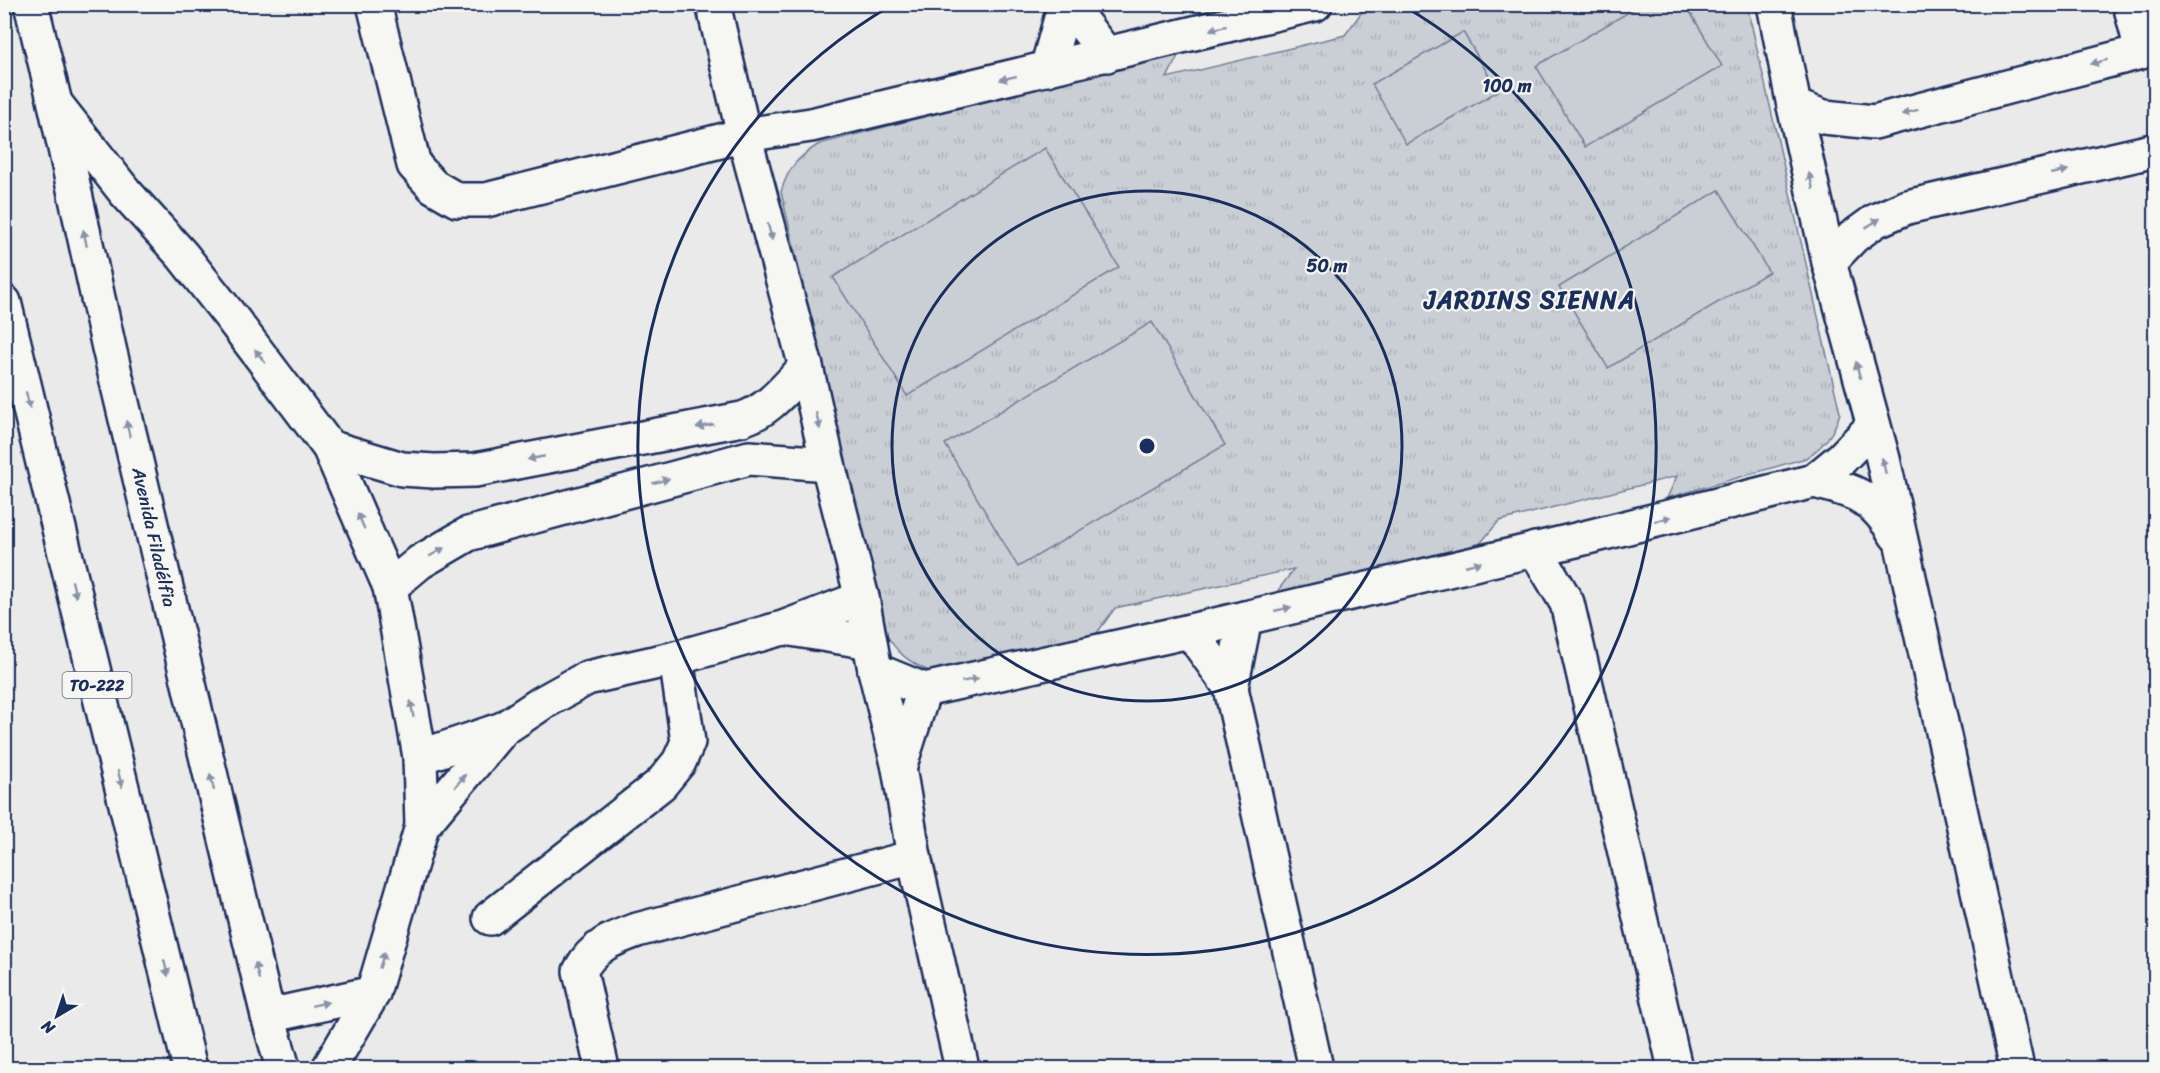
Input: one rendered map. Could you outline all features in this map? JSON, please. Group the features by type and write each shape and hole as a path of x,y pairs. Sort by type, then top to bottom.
{"street":[{"name":"Avenida Filadélfia","path":"31,4 109,348 268,1016 283,1068"},
{"path":"374,4 414,165 433,186 457,200 486,200 744,135 811,125 1315,4"},
{"path":"713,4 744,135 806,367 862,598 872,656 899,768 914,857 962,1068"},
{"path":"1067,4 1107,55"},
{"path":"1047,69 1067,4"},
{"path":"1774,4 1829,262 1882,459 2017,1068"},
{"path":"1794,106 1824,117 1874,122 2149,50 2130,4"},
{"path":"55,103 125,192 182,255 329,447 390,587 420,757 422,826 373,993 329,1068"},
{"path":"757,181 787,145 811,125"},
{"path":"1829,262 1853,237 1875,221 1908,207 2156,150"},
{"name":"TO-222","path":"4,302 190,1068"},
{"path":"329,447 402,469 475,470 742,419 756,414 771,404 806,367"},
{"path":"742,419 749,458"},
{"path":"783,628 872,656 924,690 1190,631 1814,481 1842,458 1872,427"},
{"path":"593,447 605,496"},
{"path":"390,587 420,562 468,534 749,458 828,464"},
{"path":"1814,481 1843,488 1875,505 1901,543"},
{"path":"1567,603 1580,539"},
{"path":"1535,549 1567,603 1675,1068"},
{"path":"420,757 503,729 542,703 588,678 676,658 783,628 862,598"},
{"path":"1231,688 1245,618"},
{"path":"1190,631 1231,688 1316,1068"},
{"path":"490,918 661,784 679,762 688,742 676,658"},
{"path":"899,768 924,690"},
{"path":"422,826 503,729"},
{"path":"602,1068 580,971 587,956 612,939 637,930 914,857"},
{"path":"268,1016 373,993"}],"green space":[{"path":"1386,5 1747,5 1840,413 1828,439 1806,458 1667,498 1677,476 1499,521 1478,546 1276,593 1294,569 1115,608 1094,637 929,671 909,660 898,651 885,632 781,192 794,164 819,144 1181,50 1167,78 1345,35 1364,9"},
{"path":"1641,5 1686,5 1722,66 1585,147 1536,66"},
{"path":"1463,32 1498,91 1406,144 1372,84"},
{"path":"1045,148 1119,267 907,396 833,277"},
{"path":"1719,190 1769,272 1608,368 1559,287"},
{"path":"1152,322 1225,445 1018,567 945,444"}],"district":[{"name":"JARDINS SIENNA","path":"1530,300"}]}
